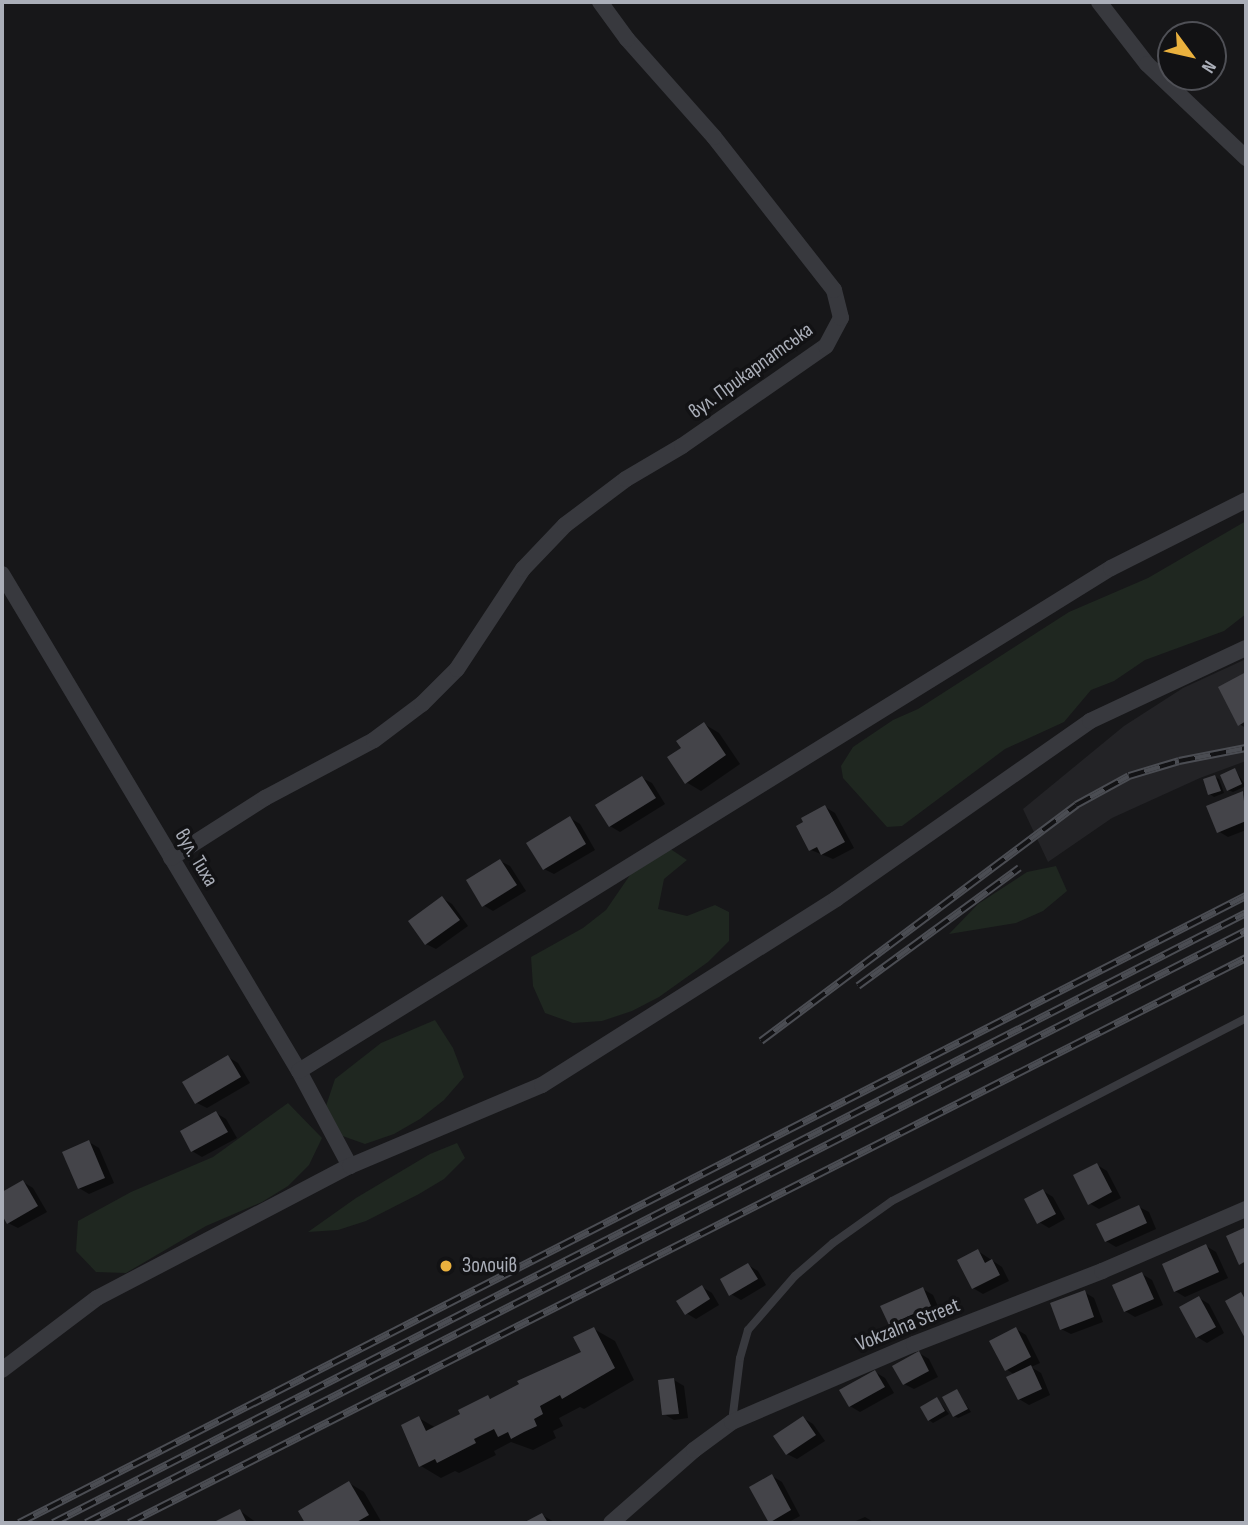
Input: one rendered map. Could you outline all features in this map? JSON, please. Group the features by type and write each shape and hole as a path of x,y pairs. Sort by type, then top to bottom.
{"street":[{"name":"вул. Прикарпатська","path":"171,858 265,798 374,740 422,704 457,670 523,569 565,525 626,479 682,446 826,346 841,318 834,290 714,137 628,39 600,2"},
{"path":"1099,2 1147,64 1246,159"},
{"path":"299,1071 1111,568 1246,500"},
{"name":"вул. Тиха","path":"2,574 299,1071 350,1166"},
{"path":"2,1370 97,1298 350,1166 542,1085 836,899 1090,721 1246,648"},
{"name":"Vokzalna Street","path":"611,1523 694,1450 732,1422 914,1344 1102,1272 1246,1209"}],"lane":[{"path":"732,1422 740,1358 748,1330 795,1276 832,1243 892,1201 1246,1018"}],"shaded area":[{"path":"1246,521 1246,614 1224,631 1145,660 1114,681 1091,690 1064,722 1005,749 902,826 887,827 843,778 841,766 853,747 893,720 918,709 1069,612 1148,578"},
{"path":"1246,659 1246,761 1200,778 1112,818 1048,862 1023,809 1124,726 1183,688"},
{"path":"663,844 687,860 664,879 658,909 687,916 715,905 729,912 729,941 708,962 659,997 632,1011 602,1021 573,1023 545,1013 533,986 531,957 583,928 606,910 639,862"},
{"path":"1056,866 1067,891 1043,911 1016,923 949,934 978,904 1027,872"},
{"path":"435,1020 453,1048 464,1077 444,1100 420,1119 394,1134 365,1144 337,1134 326,1106 335,1079 381,1043"},
{"path":"288,1103 322,1138 309,1165 288,1186 262,1202 206,1226 126,1273 96,1272 76,1251 78,1221 131,1192 213,1157"},
{"path":"457,1143 465,1158 444,1179 419,1194 366,1221 338,1230 308,1232 356,1198 430,1154"}],"building":[{"path":"1246,672 1246,721 1238,726 1218,687"},
{"path":"704,722 726,755 685,784 667,757 681,748 676,741"},
{"path":"1235,768 1242,784 1227,791 1220,775"},
{"path":"1215,775 1221,791 1208,795 1203,779"},
{"path":"642,776 656,798 609,827 595,805"},
{"path":"1243,791 1246,821 1217,833 1206,806"},
{"path":"825,805 845,842 821,855 817,847 809,851 796,826 803,822 801,818"},
{"path":"570,816 586,844 543,870 526,843"},
{"path":"500,859 517,885 482,907 466,880"},
{"path":"442,896 460,920 425,945 408,921"},
{"path":"228,1055 241,1077 195,1104 182,1082"},
{"path":"216,1111 228,1132 191,1152 180,1131"},
{"path":"89,1140 105,1178 78,1189 62,1152"},
{"path":"1097,1163 1112,1192 1088,1205 1073,1175"},
{"path":"23,1180 38,1206 7,1224 2,1215 2,1192"},
{"path":"1043,1189 1056,1214 1037,1224 1024,1199"},
{"path":"1139,1205 1147,1223 1105,1242 1096,1224"},
{"path":"1246,1227 1246,1261 1239,1265 1226,1236"},
{"path":"1206,1244 1219,1272 1174,1292 1162,1264"},
{"path":"978,1249 985,1263 992,1259 1000,1275 972,1289 957,1260"},
{"path":"748,1263 758,1279 729,1296 720,1279"},
{"path":"1142,1272 1154,1299 1124,1312 1112,1285"},
{"path":"702,1285 710,1299 685,1315 676,1301"},
{"path":"923,1287 931,1306 889,1325 880,1306"},
{"path":"1085,1290 1094,1317 1060,1330 1050,1303"},
{"path":"1241,1292 1246,1301 1246,1340 1225,1301"},
{"path":"1199,1296 1216,1327 1196,1338 1179,1307"},
{"path":"594,1327 615,1368 562,1399 560,1395 540,1406 543,1414 534,1419 537,1426 511,1439 508,1432 498,1437 494,1429 474,1439 476,1443 437,1463 435,1459 419,1467 401,1425 419,1416 426,1431 460,1414 458,1410 488,1395 490,1399 519,1384 517,1381 581,1352 573,1337"},
{"path":"1016,1327 1031,1357 1005,1371 989,1341"},
{"path":"919,1351 929,1371 903,1385 892,1366"},
{"path":"1031,1365 1042,1389 1018,1400 1006,1377"},
{"path":"875,1370 885,1387 849,1407 839,1390"},
{"path":"674,1378 679,1414 662,1415 658,1380"},
{"path":"957,1389 968,1409 953,1417 942,1397"},
{"path":"937,1397 945,1411 928,1421 920,1407"},
{"path":"803,1416 816,1435 786,1455 773,1436"},
{"path":"772,1474 791,1510 769,1523 749,1487"},
{"path":"349,1481 369,1515 355,1523 305,1523 298,1511"},
{"path":"240,1509 247,1523 212,1523"},
{"path":"542,1513 548,1523 523,1523"}],"railway":[{"path":"761,1041 1076,805 1129,776 1179,761 1246,748"},
{"path":"858,986 1019,868"},
{"path":"19,1523 1246,896"},
{"path":"53,1523 1246,913"},
{"path":"86,1523 1246,931"},
{"path":"129,1523 1246,958"}],"place":[{"name":"Золочів","path":"446,1266"}]}
